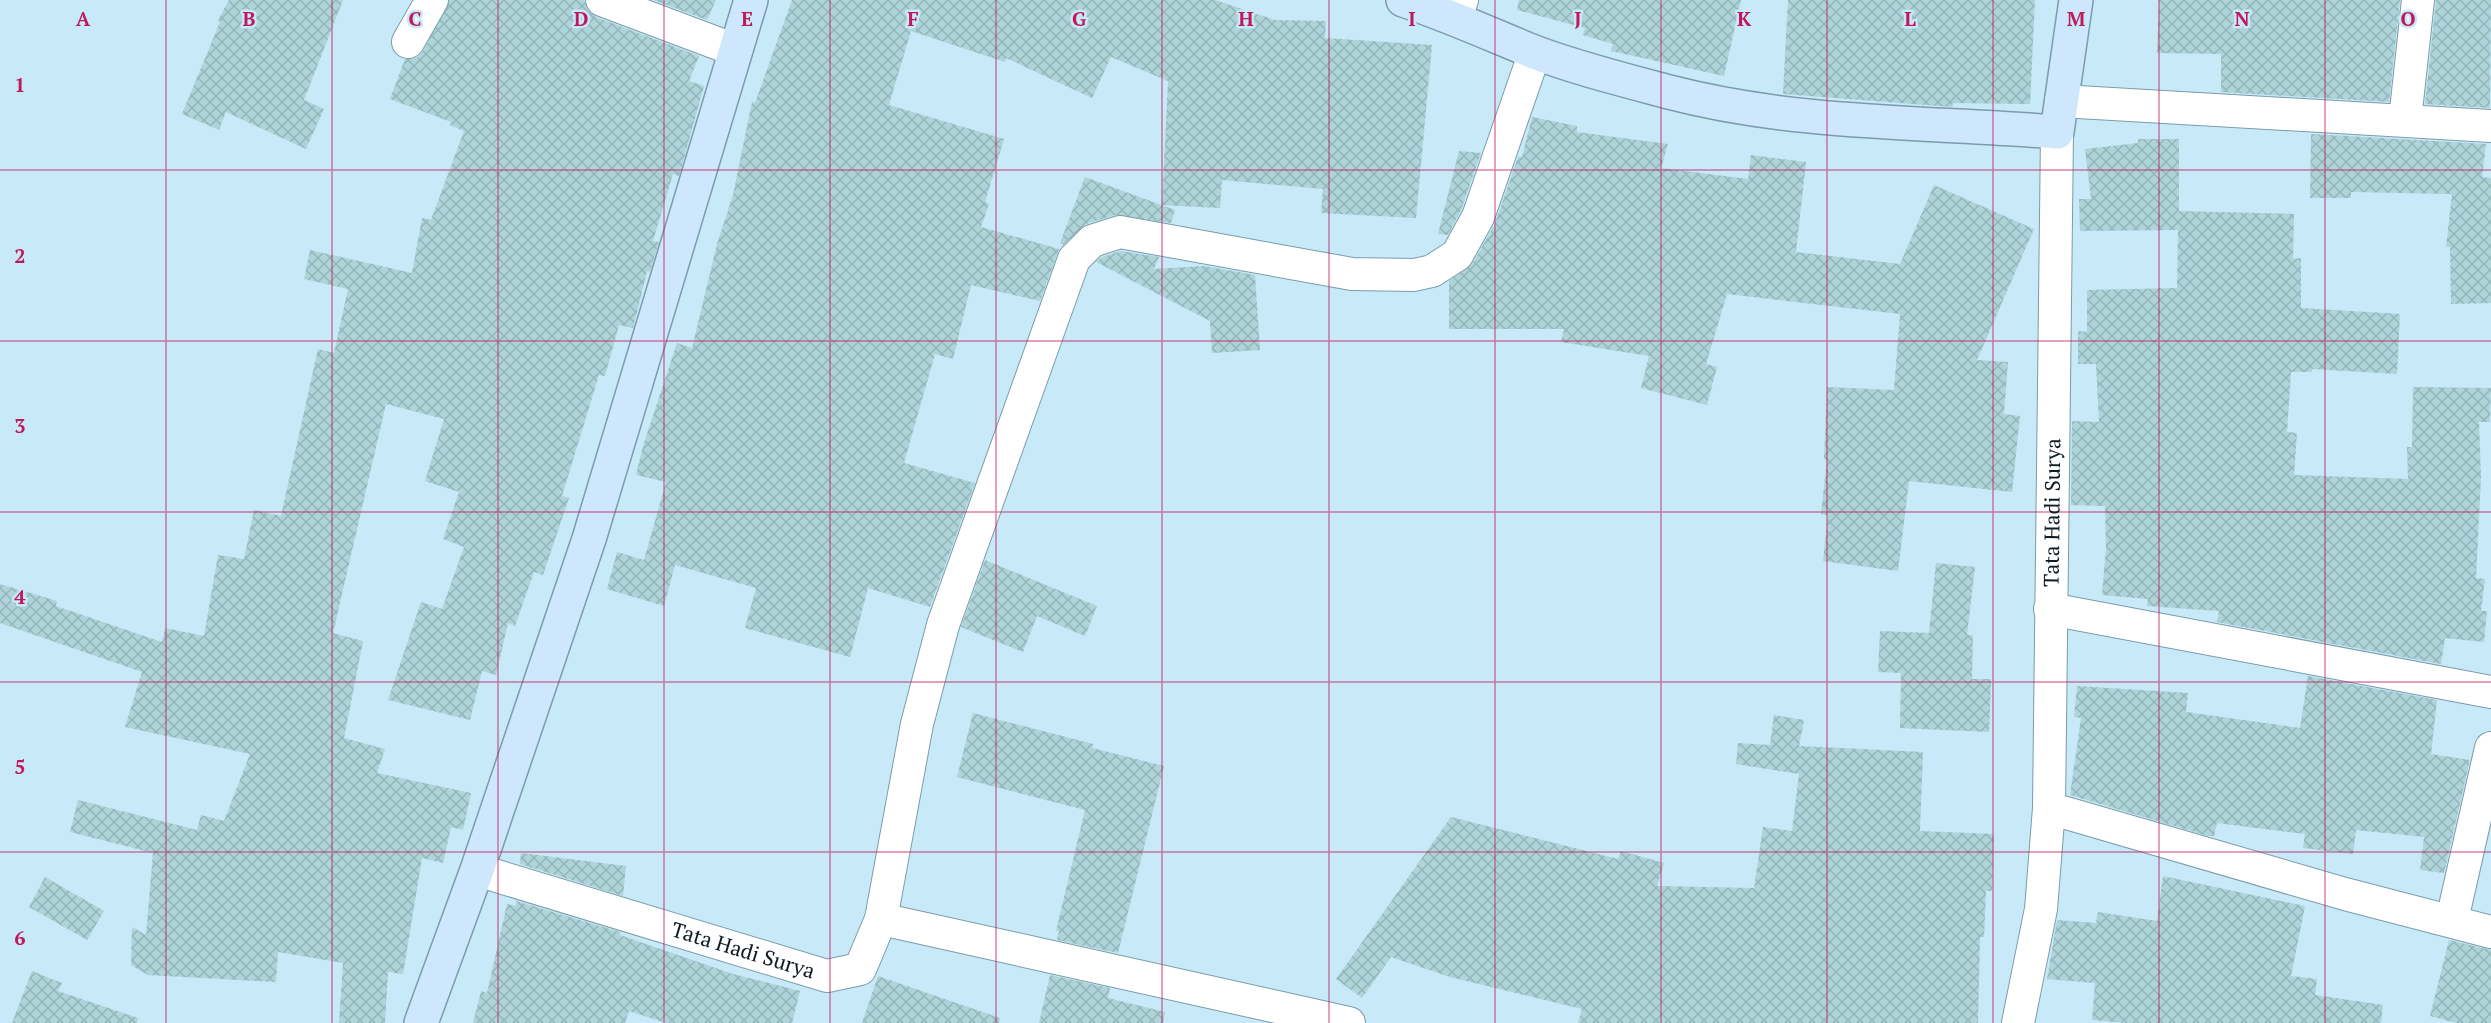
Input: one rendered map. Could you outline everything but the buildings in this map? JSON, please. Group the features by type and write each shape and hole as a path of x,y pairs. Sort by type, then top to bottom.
{"street":[{"path":"408,42 432,0"},
{"path":"602,0 735,50"},
{"path":"421,1023 477,870 589,539 751,0"},
{"path":"1403,0 1459,9 1535,52 1670,92 1758,110 1852,120 2059,116 2405,120 2491,126"},
{"name":"Tata Hadi Surya","path":"2018,1023 2041,909 2049,808 2050,609 2059,116 2076,0"},
{"path":"2405,120 2418,0"},
{"path":"1349,1023 1259,1013 881,919 917,724 943,625 1074,259 1092,241 1120,232 1352,273 1414,275 1432,271 1456,255 1478,218 1535,52"},
{"path":"2050,609 2491,692"},
{"path":"2452,920 2491,748"},
{"path":"2049,808 2345,894 2491,932"},
{"name":"Tata Hadi Surya","path":"477,870 827,976 860,969 881,919"}]}
